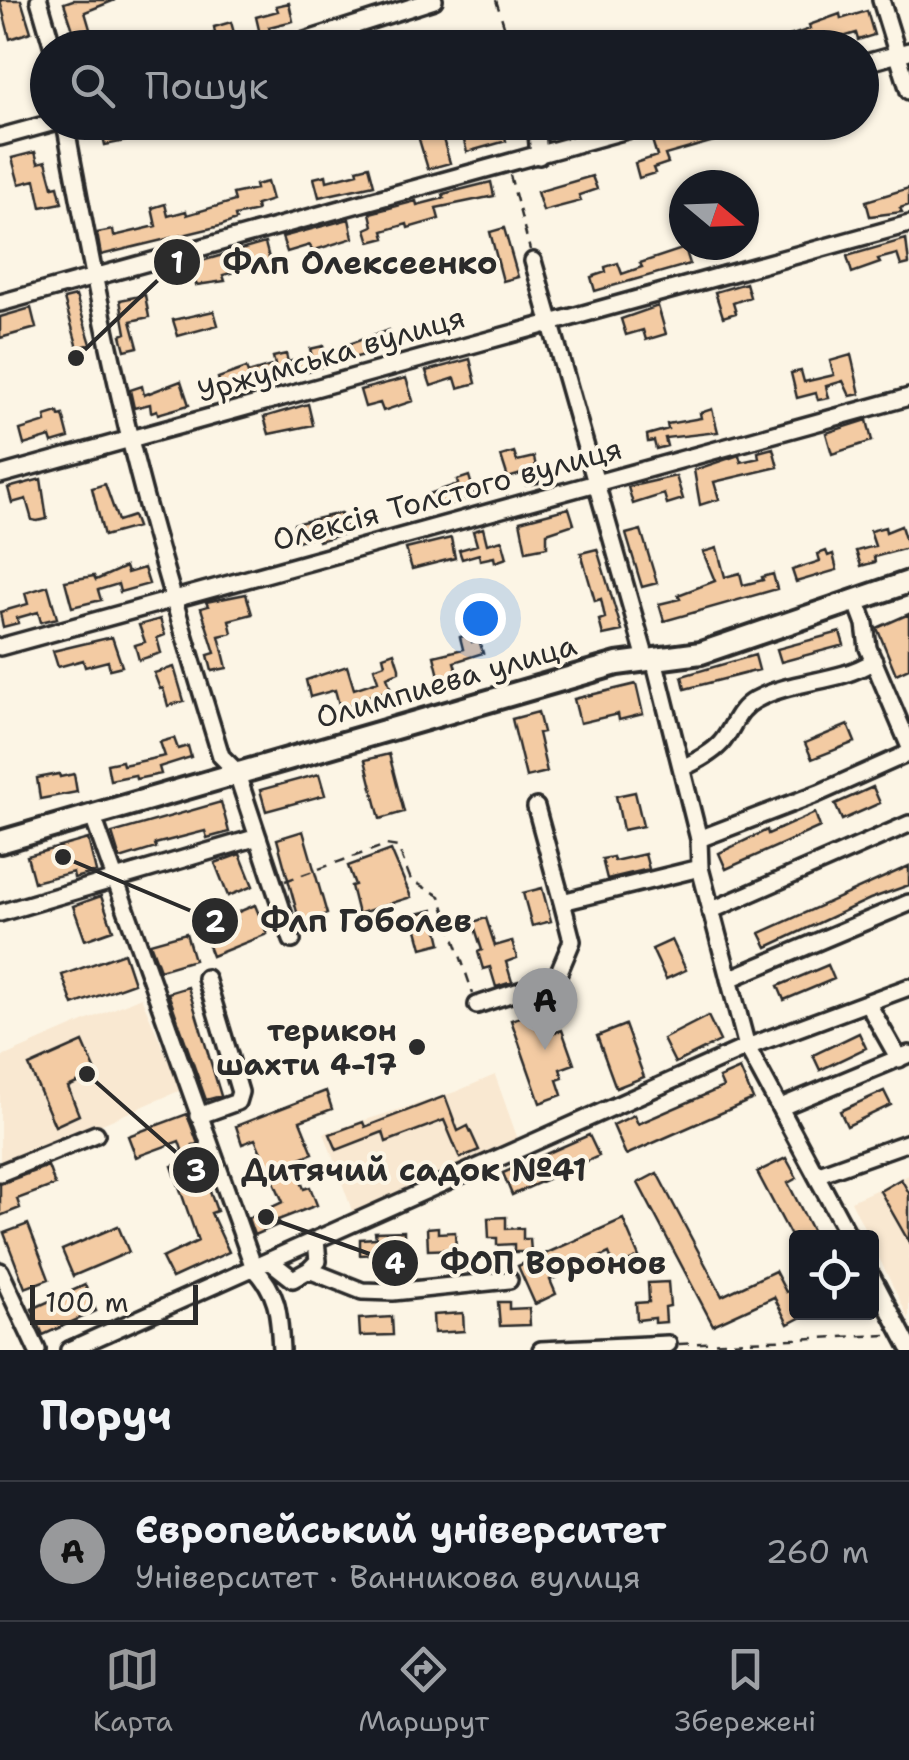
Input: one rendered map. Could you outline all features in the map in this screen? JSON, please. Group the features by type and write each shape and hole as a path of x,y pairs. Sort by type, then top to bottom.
{"main road":[{"name":"Олимпиева улица","path":"0,842 616,664 701,653 909,582"}],"street":[{"path":"38,0 47,30"},
{"path":"340,30 434,0"},
{"path":"882,0 904,52 909,91"},
{"path":"879,59 904,52"},
{"path":"0,137 30,129"},
{"path":"68,140 93,278 173,598 221,756 236,772 292,940"},
{"path":"538,140 539,156"},
{"path":"0,303 594,140"},
{"name":"Уржумська вулиця","path":"0,476 909,224"},
{"path":"533,261 682,768 700,839 700,868 710,911 747,1047 846,1230"},
{"name":"Олексія Толстого вулиця","path":"0,646 909,397"},
{"path":"856,600 874,661 909,744"},
{"path":"682,768 720,746 737,714 753,701 812,680 834,680 858,672 874,661"},
{"path":"700,839 819,794 909,753"},
{"path":"477,1005 556,979 572,941 536,807"},
{"path":"92,814 254,1268 270,1284 279,1316 281,1350"},
{"path":"710,911 909,824"},
{"path":"0,913 258,837"},
{"path":"562,902 700,868"},
{"path":"729,979 909,903"},
{"path":"198,1116 237,1102 240,1092 206,978"},
{"path":"69,1350 747,1047 909,987"},
{"path":"780,1107 904,1057 868,1004"},
{"path":"0,1172 96,1134"},
{"path":"816,1174 909,1142"},
{"path":"270,1260 292,1279 318,1261 316,1240"},
{"path":"0,1270 37,1350"},
{"path":"310,1270 362,1291 392,1292 509,1280"},
{"path":"879,1289 906,1341"},
{"path":"541,1350 668,1344"}],"path":[{"path":"496,0 505,30"},
{"path":"508,164 533,261"},
{"path":"274,886 386,845 398,847 411,880 440,896 477,1005"},
{"path":"668,1344 906,1341"}],"shaded area":[{"path":"141,997 181,1090 0,1168 0,1058"},
{"path":"495,1075 521,1148 354,1216 324,1133 455,1092"},
{"path":"909,1175 909,1319 879,1258 879,1230 865,1230 851,1201"}],"building":[{"path":"0,0 21,0 30,32 10,39"},
{"path":"115,0 85,12 90,30 73,30 64,3"},
{"path":"289,3 293,21 259,30 256,17 278,11 276,6"},
{"path":"867,11 873,30 807,30 809,25 840,14 841,19"},
{"path":"231,22 233,30 214,30"},
{"path":"104,140 130,140 105,145"},
{"path":"419,140 443,140 450,163 428,169"},
{"path":"464,140 506,140 506,141 467,152"},
{"path":"652,140 718,140 665,155 668,163 639,178 635,163 657,156"},
{"path":"35,152 38,163 46,161 62,203 41,207 35,180 19,184 12,158"},
{"path":"369,166 374,185 319,197 314,178 326,175 327,181"},
{"path":"592,176 597,189 579,195 581,201 543,211 537,192"},
{"path":"267,182 272,200 256,205 257,211 235,216 236,220 220,226 101,255 97,233 113,230 114,236 156,226 152,208 165,204 168,216 186,211 187,215 235,201 233,194"},
{"path":"491,182 494,196 436,208 439,219 383,231 385,238 370,242 366,229 373,226 370,213 416,201 417,205"},
{"path":"909,188 909,205 900,208 902,212 870,216 866,201"},
{"path":"349,219 353,238 312,251 310,245 287,252 282,237"},
{"path":"504,228 518,277 503,281 490,232"},
{"path":"906,239 909,264 901,266 897,254 852,273 847,256"},
{"path":"265,243 270,262 223,275 225,281 196,285 191,264"},
{"path":"669,253 669,260 689,260 690,264 595,291 591,277 606,272 605,267 618,263 622,274 642,267 640,263"},
{"path":"746,283 750,297 733,303 736,313 723,317 715,292"},
{"path":"145,295 149,317 131,321 138,347 125,350 120,300"},
{"path":"76,296 91,344 78,348 64,299"},
{"path":"658,306 666,334 646,340 643,330 626,335 621,319"},
{"path":"31,308 36,328 0,338 0,317"},
{"path":"214,311 218,325 178,336 173,320"},
{"path":"389,330 394,347 353,358 349,344"},
{"path":"323,346 328,365 223,396 218,378 246,368 248,373 275,365 273,357 286,354 288,362 312,356 310,349"},
{"path":"851,355 860,394 850,396 843,381 826,386 829,398 818,400 816,393 797,398 791,373 801,371 804,382 834,375 830,361"},
{"path":"470,359 476,383 458,388 455,378 431,386 426,371"},
{"path":"406,378 413,401 383,411 380,403 365,407 360,390"},
{"path":"181,381 189,405 158,414 157,410 151,412 150,404 134,408 130,390 142,386 144,395"},
{"path":"308,404 313,425 269,434 264,417"},
{"path":"712,409 718,432 665,438 667,446 656,449 654,441 648,442 647,435 668,429 667,424 701,418 700,413"},
{"path":"58,412 63,415 69,438 52,443 50,437 24,445 20,430 46,422 45,416"},
{"path":"867,420 872,441 832,454 826,433"},
{"path":"773,448 778,467 714,482 719,499 700,505 694,470 739,455 741,462 759,458 758,452"},
{"path":"514,452 517,461 534,457 539,483 526,485 524,473 508,478 501,456"},
{"path":"469,476 475,496 431,510 426,495"},
{"path":"676,476 683,499 667,504 664,494 633,504 628,487"},
{"path":"41,479 47,519 37,521 32,520 26,499 12,503 8,488"},
{"path":"105,484 118,521 133,516 137,527 104,536 92,488"},
{"path":"569,508 574,524 547,533 547,547 526,551 520,521"},
{"path":"341,513 347,533 319,541 317,535 298,541 294,524"},
{"path":"901,526 908,548 874,557 875,562 861,566 856,551 875,546 870,531 885,527 886,532"},
{"path":"483,528 487,544 502,540 507,558 495,562 494,557 480,560 479,554 462,559 459,550 477,545 473,531"},
{"path":"641,530 657,583 642,587 626,534"},
{"path":"451,538 455,558 412,569 406,549"},
{"path":"717,548 725,577 740,573 743,585 773,574 777,589 664,621 659,604 680,599 678,595 715,581 703,552"},
{"path":"597,549 622,631 603,635 599,620 605,618 601,599 595,601 581,553"},
{"path":"826,551 828,556 833,554 837,570 796,582 792,570 820,561 818,554"},
{"path":"125,567 127,573 144,568 149,584 120,592 118,584 98,590 101,600 72,607 65,581 94,576 96,580"},
{"path":"48,586 57,618 41,622 38,612 3,627 0,612 28,604 25,593"},
{"path":"246,594 252,614 229,620 232,633 219,636 227,668 212,671 208,655 215,653 201,608 208,606 206,602"},
{"path":"909,614 909,668 896,674 877,628"},
{"path":"160,619 165,635 157,638 161,653 139,660 135,645 145,642 139,625"},
{"path":"840,632 844,645 781,662 777,649"},
{"path":"470,634 472,642 479,640 483,653 454,662 458,675 440,680 434,656 463,649 460,637"},
{"path":"112,637 122,666 110,669 108,661 85,667 83,660 58,667 53,651"},
{"path":"394,652 399,672 387,677 391,690 340,708 335,690 310,697 306,680 347,666 354,689 378,681 374,668 385,664 383,656"},
{"path":"755,655 759,670 685,689 682,676"},
{"path":"174,667 184,701 168,706 154,673"},
{"path":"636,684 643,714 619,720 618,714 580,723 574,699"},
{"path":"538,712 543,732 538,733 547,772 526,777 512,719"},
{"path":"848,725 855,742 812,759 805,743"},
{"path":"174,738 178,749 188,746 191,757 159,767 161,774 110,780 107,764 122,761 123,765 165,756 160,742"},
{"path":"389,754 404,812 380,819 365,760"},
{"path":"74,774 77,792 40,799 37,778"},
{"path":"319,774 325,795 266,811 260,790"},
{"path":"873,787 880,803 842,820 835,804"},
{"path":"635,792 643,826 623,830 616,796"},
{"path":"221,802 229,832 207,838 205,831 155,844 156,848 120,859 112,833"},
{"path":"815,813 820,827 726,869 719,853"},
{"path":"303,831 327,914 300,923 277,839"},
{"path":"88,839 96,872 74,878 73,872 34,882 27,856"},
{"path":"391,850 411,897 358,914 348,866"},
{"path":"240,854 253,886 228,896 215,863"},
{"path":"645,854 649,869 607,879 602,859 613,857 614,861"},
{"path":"909,866 909,885 767,947 760,933"},
{"path":"542,888 551,921 532,926 523,893"},
{"path":"101,896 113,930 85,940 73,906"},
{"path":"255,905 267,934 212,956 203,933 238,919 236,913"},
{"path":"433,910 441,943 422,948 413,915"},
{"path":"486,918 495,946 512,941 517,958 506,962 512,982 496,987 490,967 483,969 473,922"},
{"path":"186,933 194,960 160,970 150,943"},
{"path":"672,940 686,970 666,979 652,949"},
{"path":"124,953 134,983 73,1005 62,975"},
{"path":"828,965 834,979 784,1000 778,986"},
{"path":"188,987 221,1096 206,1100 168,993"},
{"path":"532,1013 537,1028 544,1026 547,1035 562,1030 574,1064 560,1069 563,1078 557,1080 562,1095 540,1103 511,1020"},
{"path":"708,1016 720,1041 675,1063 663,1039"},
{"path":"625,1025 644,1077 616,1088 597,1036"},
{"path":"859,1033 866,1048 820,1070 813,1055"},
{"path":"83,1042 97,1074 68,1087 79,1115 55,1126 29,1066"},
{"path":"740,1069 753,1099 626,1155 613,1125 634,1115 638,1124 723,1087 719,1078"},
{"path":"326,1091 332,1109 300,1121 313,1153 293,1161 304,1189 310,1187 317,1205 278,1220 280,1224 254,1235 248,1218 283,1202 255,1139 242,1144 236,1126"},
{"path":"884,1091 891,1105 847,1126 840,1111"},
{"path":"445,1096 458,1131 468,1126 479,1150 460,1158 444,1120 386,1142 383,1132 337,1150 330,1134 363,1122 365,1127"},
{"path":"187,1114 198,1144 193,1145 217,1211 211,1213 229,1252 172,1278 162,1258 198,1241 172,1166 186,1161 179,1141 136,1157 128,1136"},
{"path":"589,1135 599,1156 512,1195 503,1173"},
{"path":"786,1158 797,1178 788,1183 812,1230 789,1232 757,1172"},
{"path":"48,1166 55,1185 17,1199 20,1208 0,1216 0,1184"},
{"path":"657,1173 722,1296 775,1271 789,1291 789,1320 796,1320 788,1324 774,1297 713,1325 638,1183"},
{"path":"901,1179 909,1193 909,1242 880,1191"},
{"path":"506,1217 506,1229 523,1228 523,1239 530,1239 531,1252 514,1252 514,1244 497,1245 497,1238 489,1238 488,1218"},
{"path":"623,1219 639,1257 615,1268 609,1253 550,1280 556,1294 535,1304 518,1266"},
{"path":"28,1224 49,1279 25,1288 4,1233"},
{"path":"118,1226 129,1252 73,1276 62,1250"},
{"path":"438,1227 438,1233 455,1232 456,1249 428,1250 427,1228"},
{"path":"404,1231 404,1244 393,1244 394,1263 379,1263 379,1254 360,1255 360,1239 376,1238 375,1232"},
{"path":"668,1282 670,1306 665,1307 666,1322 655,1323 655,1318 637,1320 636,1303 649,1302 648,1283"},
{"path":"85,1285 96,1311 43,1335 32,1309"},
{"path":"498,1302 509,1302 509,1309 529,1308 530,1325 500,1326"},
{"path":"463,1313 464,1331 434,1333 433,1315"},
{"path":"392,1317 393,1335 360,1336 359,1319"}],"place":[{"name":"Флп Олексеенко","path":"76,358"},
{"name":"Флп Гоболев","path":"63,857"},
{"name":"терикон шахти 4-17","path":"417,1047"},
{"name":"Європейський університет","path":"545,1050"},
{"name":"Дитячий садок №41","path":"87,1074"},
{"name":"ФОП Воронов","path":"266,1217"}]}
